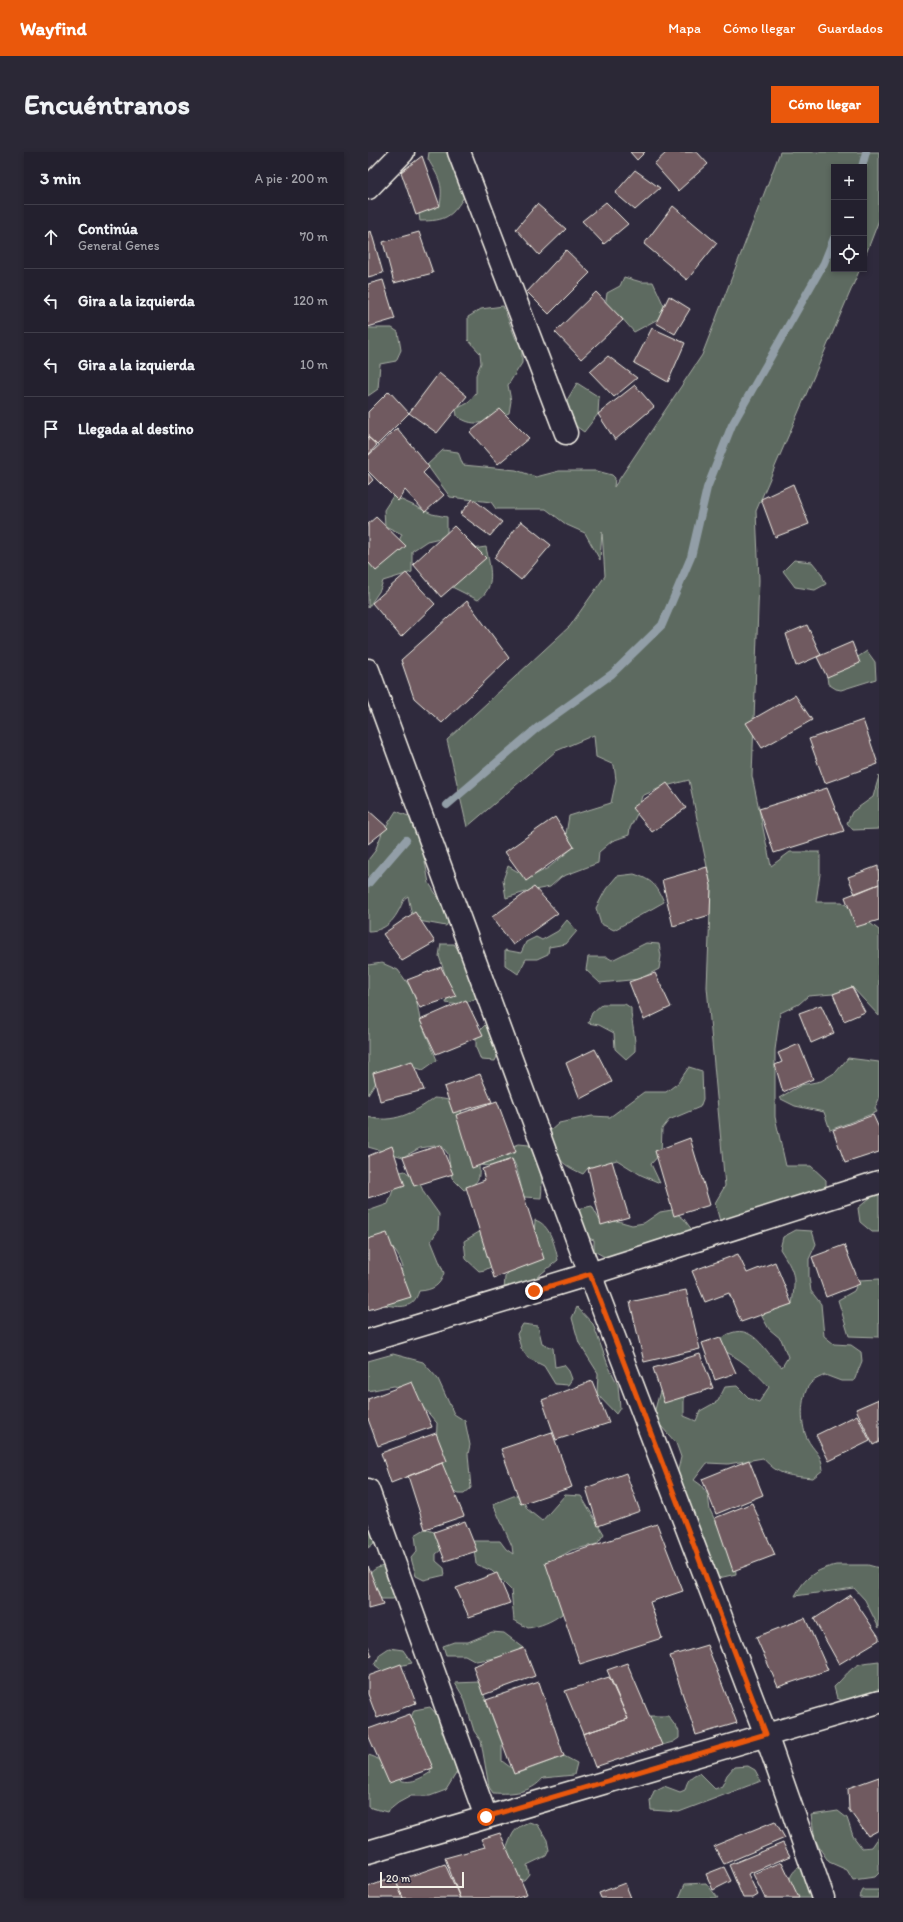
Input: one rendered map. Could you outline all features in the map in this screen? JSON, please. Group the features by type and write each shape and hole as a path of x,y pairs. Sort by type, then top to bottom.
{"street":[{"path":"368,188 403,152"},
{"path":"459,152 566,432"},
{"path":"368,670 590,1274 766,1734 823,1898"},
{"path":"368,1341 590,1274 879,1182"},
{"path":"368,1490 486,1817"},
{"path":"368,1852 879,1702"}],"green space":[{"path":"429,152 445,152 450,155 465,195 452,213 442,219 420,221 419,214 426,207 440,205 441,186 428,159"},
{"path":"780,152 879,152 879,220 867,251 867,164 831,164 831,272 859,272 756,511 759,580 752,776 771,866 790,852 820,852 820,874 816,902 842,902 879,930 879,1016 852,987 833,994 808,996 799,1004 780,1013 775,1050 775,1117 786,1166 811,1166 826,1180 826,1199 721,1225 715,1203 725,1186 707,987 711,886 689,780 662,787 642,796 637,814 630,828 629,835 612,841 599,852 598,863 561,877 550,887 529,891 506,898 503,880 508,866 529,878 548,868 574,847 566,834 569,816 611,803 616,780 614,765 596,757 594,735 556,751 467,827 447,740 570,626 605,576 602,531 600,560 585,533 567,525 546,509 496,509 491,502 450,497 427,465 443,450 458,452 463,465 516,470 536,477 559,471 597,471 612,475 615,478 614,487 702,355"},
{"path":"624,277 641,282 653,282 664,306 658,319 634,332 620,316 605,307 607,293 620,286"},
{"path":"503,306 516,339 522,347 522,363 508,385 511,401 509,413 489,421 477,423 470,422 457,416 456,409 468,403 476,393 476,375 481,363 480,353 468,340 468,317 481,309"},
{"path":"368,328 392,328 398,332 401,350 396,361 380,364 378,389 368,396"},
{"path":"577,383 599,397 598,414 584,432 569,421 566,402"},
{"path":"393,496 432,514 447,517 447,533 440,538 427,541 412,551 412,572 383,581 380,590 368,608 368,559 397,546 402,534 385,526 384,510"},
{"path":"486,547 491,576 490,583 484,595 478,600 452,587 466,550"},
{"path":"794,560 812,562 821,573 826,584 815,590 795,587 783,571"},
{"path":"867,651 875,662 876,679 841,690 828,684 827,677"},
{"path":"879,776 879,829 853,830 847,823 852,812 873,797"},
{"path":"396,811 413,818 421,840 429,883 451,918 446,926 413,920 408,896 404,899 395,917 387,925 382,928 368,931 368,860 375,851 382,833"},
{"path":"634,874 650,881 659,891 664,902 614,930 601,924 596,908 606,889 617,876"},
{"path":"567,920 577,931 566,944 549,947 548,954 537,959 526,959 518,974 505,965 505,950 521,953 526,942 536,937 542,940 558,931"},
{"path":"646,943 659,944 661,956 659,969 640,979 600,983 586,970 588,957 607,957 612,960"},
{"path":"441,944 454,944 466,961 468,976 475,987 478,997 462,1003 446,1003 449,986 439,956"},
{"path":"382,963 398,970 411,988 417,1003 420,1020 437,1060 423,1070 404,1064 384,1070 368,1095 368,965"},
{"path":"602,1004 625,1004 631,1008 635,1051 626,1059 615,1049 614,1033 599,1025 588,1023 592,1013"},
{"path":"486,1024 501,1048 495,1061 481,1060 476,1048 476,1034"},
{"path":"848,1058 879,1062 879,1099 875,1108 877,1112 830,1130 824,1112 795,1106 779,1098 801,1085 821,1081 836,1072"},
{"path":"689,1067 702,1071 703,1099 700,1107 669,1120 662,1129 661,1153 651,1164 660,1183 641,1175 617,1160 588,1168 583,1174 563,1163 560,1159 554,1148 549,1132 559,1123 592,1116 610,1117 644,1092 666,1092 678,1083"},
{"path":"434,1098 455,1103 458,1105 462,1113 511,1147 519,1144 529,1145 540,1170 542,1184 541,1198 524,1197 512,1159 490,1166 479,1165 479,1175 477,1180 464,1190 452,1178 448,1154 441,1145 420,1148 403,1157 368,1147 368,1117 386,1119 403,1116"},
{"path":"405,1171 420,1184 424,1193 439,1214 438,1230 431,1241 444,1273 438,1284 428,1290 419,1291 410,1304 406,1306 384,1305 376,1295 394,1281 403,1267 397,1254 391,1247 382,1243 368,1240 368,1211 388,1204 393,1190 396,1173"},
{"path":"878,1191 879,1232 872,1232 860,1222 858,1208"},
{"path":"592,1206 600,1221 618,1221 632,1225 644,1223 660,1212 672,1210 684,1219 692,1230 612,1261 594,1251 594,1240 579,1235 577,1209"},
{"path":"535,1220 544,1226 551,1236 558,1260 536,1278 534,1291 504,1290 505,1277 534,1237"},
{"path":"484,1229 494,1265 485,1270 479,1271 466,1259 464,1241"},
{"path":"796,1230 812,1231 816,1244 809,1259 809,1277 811,1291 821,1304 824,1336 834,1344 851,1345 861,1352 862,1361 854,1381 841,1381 825,1375 812,1382 805,1393 802,1408 803,1425 809,1442 821,1460 823,1470 813,1478 791,1476 780,1472 763,1458 728,1464 707,1463 694,1480 701,1485 708,1495 710,1510 735,1561 736,1574 719,1578 709,1572 695,1535 696,1519 681,1500 677,1474 681,1457 676,1443 653,1417 660,1391 684,1397 684,1416 696,1421 700,1411 718,1401 725,1387 737,1386 750,1399 759,1402 769,1387 746,1364 718,1348 718,1341 731,1333 739,1331 747,1333 760,1342 776,1362 782,1367 788,1357 781,1339 769,1329 760,1313 792,1304 794,1287 793,1275 789,1264 780,1249 783,1237"},
{"path":"879,1279 879,1337 849,1336 838,1300 854,1291 859,1280"},
{"path":"577,1307 593,1324 608,1365 618,1385 620,1408 616,1414 597,1394 598,1373 579,1343 572,1318"},
{"path":"523,1324 538,1326 542,1343 553,1348 555,1367 564,1365 569,1371 572,1379 568,1385 555,1384 544,1366 528,1358 521,1348 517,1334"},
{"path":"393,1354 423,1362 438,1379 454,1414 465,1421 470,1445 468,1454 471,1488 464,1494 459,1494 446,1489 436,1449 437,1423 406,1388 394,1386 368,1391 368,1361"},
{"path":"516,1495 523,1499 527,1509 542,1521 565,1495 581,1496 604,1534 597,1544 572,1550 556,1559 562,1597 562,1614 546,1623 528,1628 514,1620 511,1590 492,1571 476,1564 473,1541 500,1541 506,1549 513,1554 512,1546 493,1504"},
{"path":"368,1514 375,1517 374,1543 368,1548"},
{"path":"425,1529 434,1532 441,1550 436,1554 436,1561 444,1568 445,1575 424,1580 416,1576 411,1558 417,1551 415,1535"},
{"path":"836,1565 868,1565 879,1568 879,1628 865,1600 854,1588 795,1596 811,1575 822,1569"},
{"path":"384,1566 398,1596 393,1599 381,1599 377,1588 368,1583 370,1573 377,1568"},
{"path":"492,1632 504,1633 524,1648 516,1655 476,1661 465,1655 446,1655 443,1646 454,1642 468,1642"},
{"path":"389,1648 403,1650 412,1663 395,1667 385,1673 375,1665 380,1654"},
{"path":"879,1661 879,1707 858,1708 837,1698 834,1687 851,1669 859,1664"},
{"path":"479,1682 502,1743 502,1761 518,1773 564,1756 577,1763 574,1775 543,1778 533,1787 521,1792 493,1793 489,1787 481,1741 474,1731 464,1698 455,1683"},
{"path":"430,1707 439,1717 441,1731 449,1743 457,1772 446,1790 430,1796 411,1796 398,1803 387,1812 368,1807 368,1755 377,1759 392,1775 403,1781 414,1781 431,1772 409,1723 414,1710"},
{"path":"650,1716 668,1716 679,1731 679,1738 673,1742 655,1747 649,1731"},
{"path":"748,1766 755,1770 761,1781 679,1812 651,1810 650,1801 654,1791 664,1786 680,1792 685,1790 691,1777 699,1773 715,1789 722,1786 727,1775 734,1767"},
{"path":"838,1811 847,1818 853,1836 862,1848 872,1847 879,1837 879,1873 875,1877 853,1880 847,1870 829,1862 820,1849 815,1839 811,1815"},
{"path":"529,1822 538,1825 547,1840 549,1850 546,1856 527,1865 529,1874 524,1880 509,1880 496,1862 505,1851 515,1831 520,1826"},
{"path":"807,1862 826,1898 789,1898 791,1876 796,1869"},
{"path":"706,1883 718,1898 679,1898 685,1884"},
{"path":"863,1890 879,1890 879,1898 859,1898"}],"building":[{"path":"630,152 645,152 637,160"},
{"path":"667,152 697,152 708,164 678,191 654,164"},
{"path":"422,156 440,206 416,215 401,172"},
{"path":"635,170 660,188 635,210 615,193"},
{"path":"606,202 628,224 604,244 582,221"},
{"path":"537,204 566,229 539,255 516,229"},
{"path":"673,206 717,243 687,280 644,244"},
{"path":"371,231 383,273 368,277 368,232"},
{"path":"419,232 433,273 394,283 383,242"},
{"path":"566,250 590,273 549,314 527,292"},
{"path":"383,280 395,319 368,327 368,284"},
{"path":"596,292 623,320 581,359 555,332"},
{"path":"669,296 690,309 675,334 656,323"},
{"path":"652,328 685,343 668,382 634,363"},
{"path":"608,356 637,378 614,397 590,372"},
{"path":"439,373 467,396 437,433 409,413"},
{"path":"635,385 654,407 615,440 598,414"},
{"path":"389,391 409,413 377,445 368,437 368,412"},
{"path":"500,409 529,438 498,464 470,432"},
{"path":"397,428 429,467 423,473 444,495 425,512 405,490 398,501 368,471 368,456"},
{"path":"368,437 377,445 368,455"},
{"path":"368,473 373,480 368,485"},
{"path":"793,484 809,524 775,537 761,499"},
{"path":"473,499 502,522 490,536 460,514"},
{"path":"376,517 406,546 376,571 368,562 368,524"},
{"path":"521,521 551,545 521,580 494,558"},
{"path":"454,526 486,558 441,597 413,564"},
{"path":"406,573 435,604 401,637 372,603"},
{"path":"467,601 509,658 442,723 414,698 401,660"},
{"path":"807,625 821,655 796,666 786,634"},
{"path":"852,642 860,663 827,677 817,657"},
{"path":"795,695 812,720 762,748 746,723"},
{"path":"863,720 878,764 825,783 809,739"},
{"path":"667,783 686,808 652,832 632,808"},
{"path":"827,788 844,831 774,853 759,809"},
{"path":"368,810 388,828 368,844"},
{"path":"555,817 574,847 526,881 505,852"},
{"path":"878,866 879,884 855,894 848,877"},
{"path":"707,867 711,886 710,915 673,926 662,880"},
{"path":"879,884 879,920 856,927 845,897"},
{"path":"534,887 558,913 513,945 492,917"},
{"path":"415,912 435,942 402,961 383,934"},
{"path":"441,967 456,996 420,1008 407,980"},
{"path":"655,973 671,1007 644,1020 629,982"},
{"path":"852,987 865,1012 844,1021 833,994"},
{"path":"466,1000 483,1035 436,1054 420,1020"},
{"path":"821,1005 834,1033 811,1043 799,1013"},
{"path":"799,1044 813,1079 783,1092 775,1065 782,1062 778,1053"},
{"path":"595,1049 612,1082 580,1099 566,1063"},
{"path":"412,1061 424,1090 380,1101 373,1073"},
{"path":"480,1074 492,1102 453,1113 444,1087"},
{"path":"497,1101 516,1152 472,1168 456,1115"},
{"path":"873,1115 879,1128 879,1152 845,1163 833,1130"},
{"path":"690,1138 710,1205 674,1216 655,1151"},
{"path":"441,1145 453,1174 414,1186 403,1157"},
{"path":"392,1146 405,1186 368,1198 368,1156"},
{"path":"512,1159 544,1259 494,1278 466,1187 485,1180 482,1169"},
{"path":"612,1161 629,1217 601,1225 588,1168"},
{"path":"387,1233 411,1297 368,1310 368,1239"},
{"path":"844,1245 860,1284 826,1297 812,1257"},
{"path":"738,1254 747,1273 775,1262 792,1304 741,1322 729,1293 705,1302 692,1271"},
{"path":"686,1290 700,1349 644,1362 630,1302"},
{"path":"720,1337 736,1373 715,1380 702,1343"},
{"path":"700,1354 713,1388 664,1403 653,1368"},
{"path":"592,1381 609,1423 556,1440 542,1400"},
{"path":"412,1382 432,1427 378,1446 368,1419 368,1399"},
{"path":"879,1399 879,1442 873,1445 856,1409"},
{"path":"857,1415 870,1441 829,1461 816,1435"},
{"path":"552,1432 572,1487 521,1504 501,1449"},
{"path":"436,1433 447,1461 391,1483 381,1453"},
{"path":"749,1460 763,1495 716,1514 702,1479"},
{"path":"442,1463 464,1516 425,1529 408,1476"},
{"path":"626,1473 640,1511 598,1526 586,1488"},
{"path":"752,1503 775,1555 733,1571 715,1518"},
{"path":"465,1521 477,1551 445,1561 434,1532"},
{"path":"657,1524 683,1591 650,1602 662,1638 580,1664 545,1562"},
{"path":"368,1566 383,1605 368,1609"},
{"path":"497,1573 510,1603 469,1617 456,1588"},
{"path":"851,1595 879,1637 879,1640 839,1664 814,1619"},
{"path":"805,1618 828,1670 778,1687 756,1637"},
{"path":"707,1645 737,1723 696,1735 670,1656"},
{"path":"368,1646 372,1656 368,1657"},
{"path":"524,1648 535,1676 483,1695 473,1666"},
{"path":"627,1663 662,1745 595,1767 583,1734 628,1719 607,1670"},
{"path":"401,1664 416,1703 377,1718 368,1694 368,1676"},
{"path":"609,1677 628,1719 583,1734 565,1691"},
{"path":"539,1682 564,1756 514,1774 486,1700"},
{"path":"410,1714 433,1768 389,1783 368,1735 368,1729"},
{"path":"879,1777 879,1830 868,1836 849,1810 848,1788"},
{"path":"775,1821 785,1838 724,1864 714,1846"},
{"path":"500,1833 527,1894 514,1898 460,1898 445,1858 485,1847 481,1839"},
{"path":"783,1843 790,1856 748,1874 758,1895 753,1898 743,1898 729,1865"},
{"path":"782,1862 799,1898 765,1898 753,1874"},
{"path":"445,1864 460,1898 403,1898 396,1881"},
{"path":"724,1867 731,1881 713,1890 706,1874"},
{"path":"394,1877 403,1898 368,1898 368,1887"},
{"path":"625,1883 631,1898 601,1898 599,1893"}],"waterway":[{"path":"863,164 866,152"},
{"path":"447,805 537,728 612,674 662,625 691,557 707,488 732,425 824,263 831,246"},
{"path":"368,884 406,840"}],"route":[{"path":"486,1817 766,1734 590,1274 534,1291"}]}
